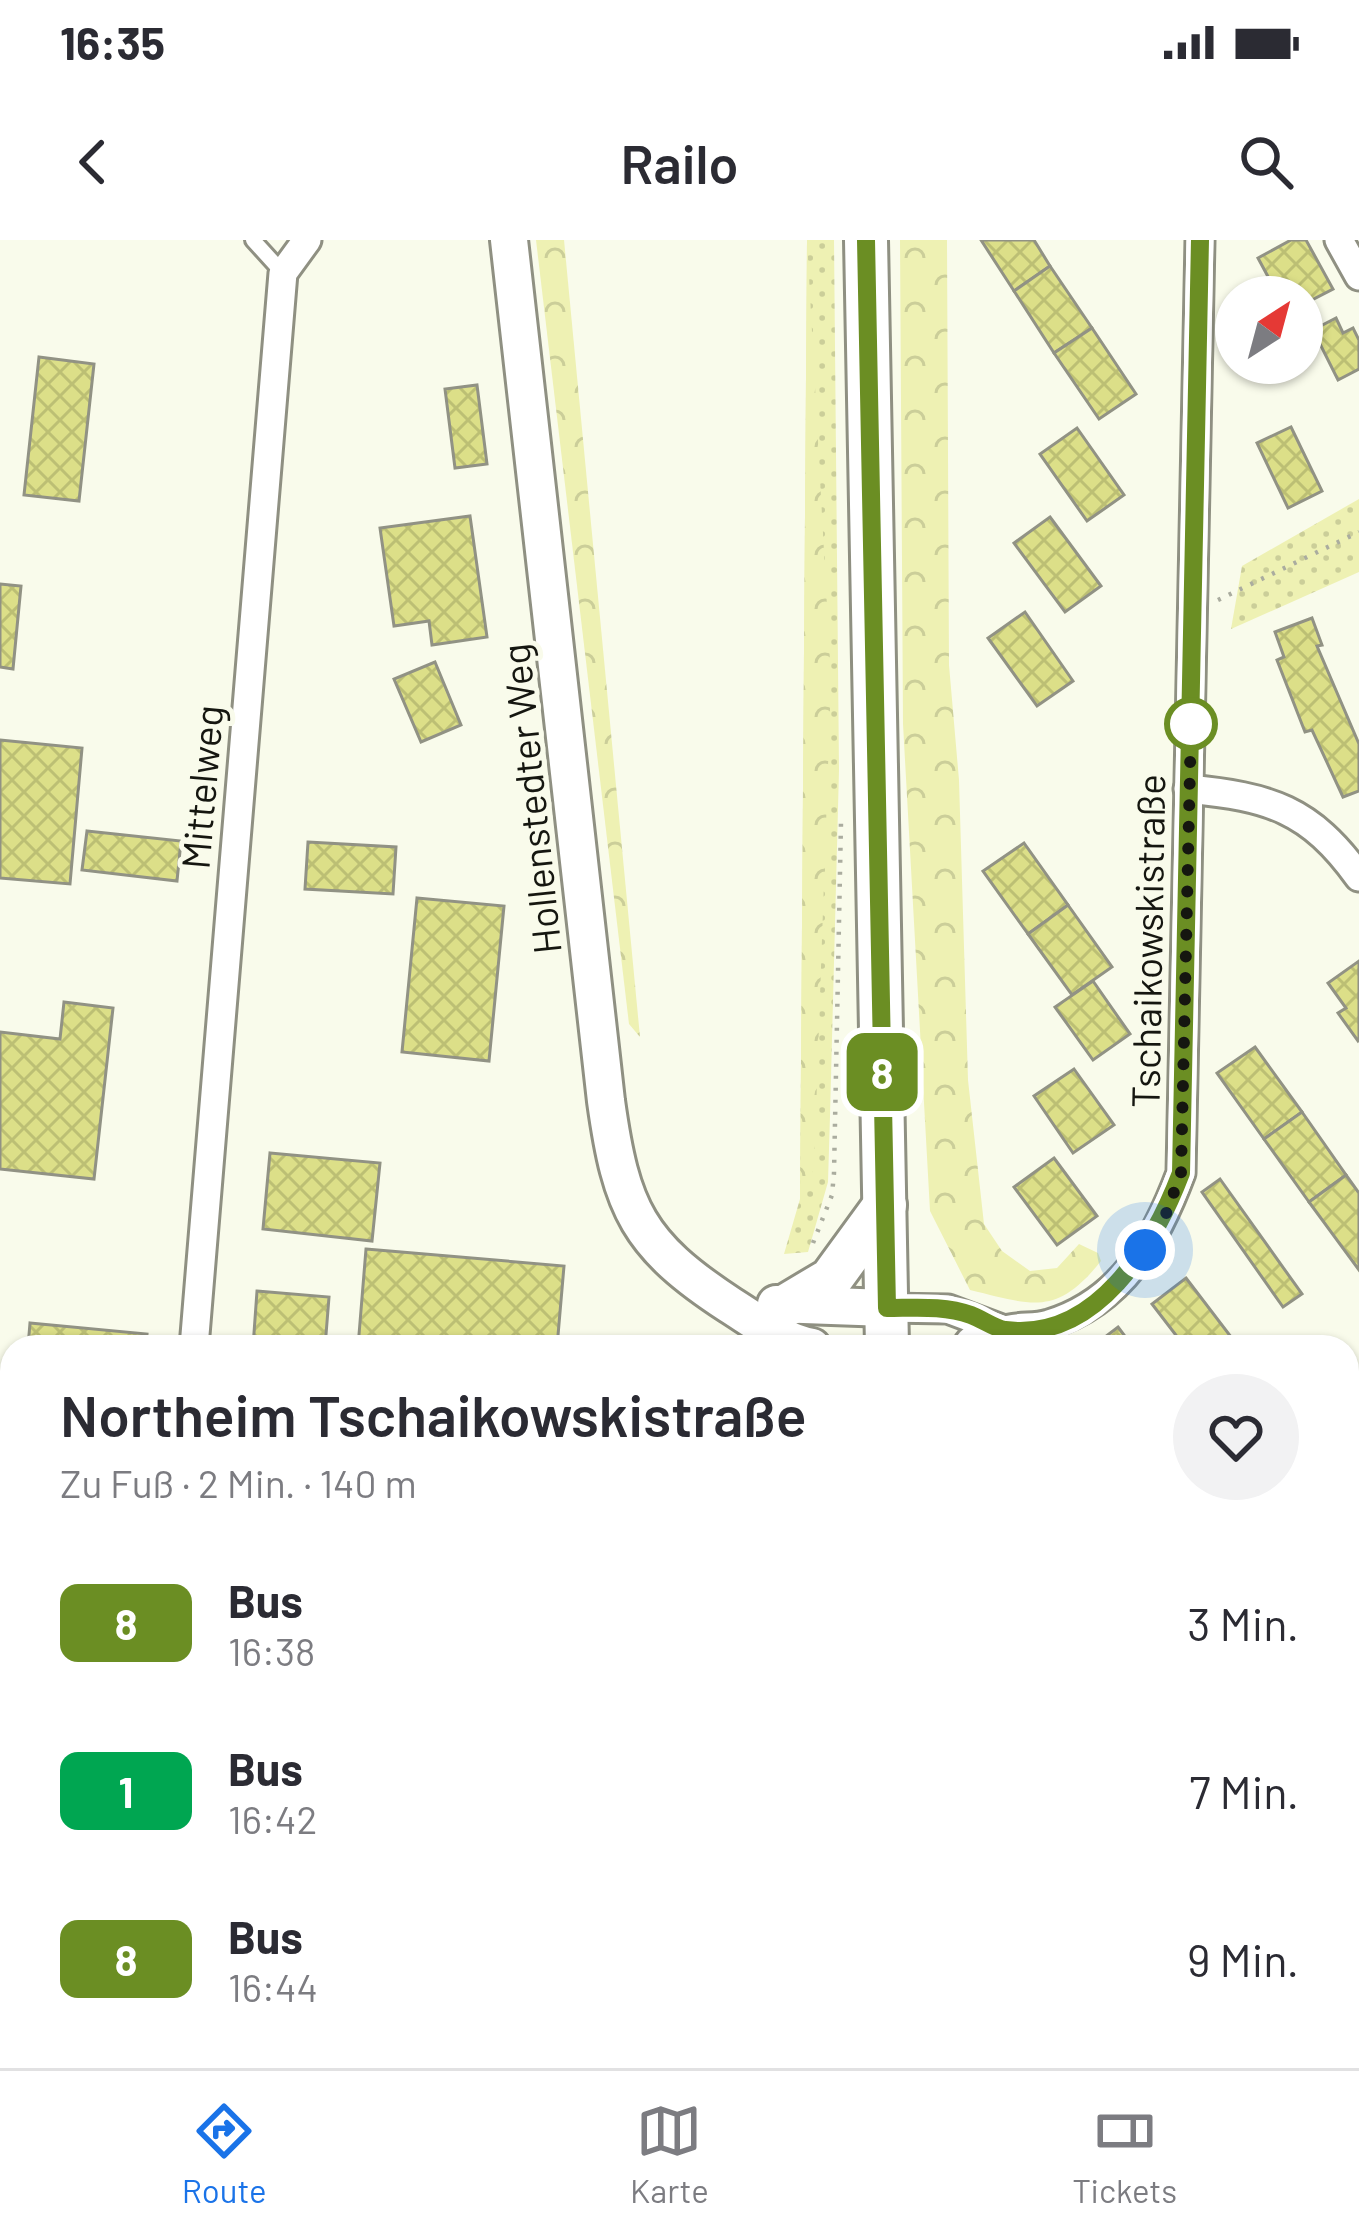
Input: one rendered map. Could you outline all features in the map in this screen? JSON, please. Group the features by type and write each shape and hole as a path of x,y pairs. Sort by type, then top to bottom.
{"main road":[{"name":"Hollenstedter Weg","path":"509,240 612,1149 625,1197 647,1238 666,1260 728,1303 792,1334"},
{"path":"792,1334 887,1327 866,240"},
{"path":"792,1334 885,1204"}],"street":[{"path":"283,274 307,240"},
{"name":"Tschaikowskistraße","path":"1008,1335 1047,1325 1095,1304 1130,1270 1160,1230 1181,1173 1200,240"},
{"path":"1339,240 1359,276"},
{"name":"Mittelweg","path":"195,1335 283,274"},
{"path":"1188,789 1241,794 1294,813 1328,837 1359,878"},
{"name":"Tschaikowskistraße","path":"887,1327 948,1309 974,1335"}],"lane":[{"path":"253,240 283,274"}],"path":[{"path":"1196,611 1359,532"},
{"path":"831,1280 813,1255 813,1237 832,1195 834,1173 841,815"}],"green space":[{"path":"536,240 564,240 640,1037 629,1024"},
{"path":"807,240 834,240 839,770 828,1182 808,1252 784,1254 800,1199"},
{"path":"807,240 831,680 814,1169 800,1199"},
{"path":"900,240 947,240 949,665 959,780 968,1080 984,1224 1002,1251 1030,1271 1057,1268 1079,1244 1098,1253 1101,1261 1070,1291 1042,1302 970,1290 930,1211 903,724"},
{"path":"1359,499 1359,572 1231,629 1242,566"}],"building":[{"path":"981,240 1034,240 1050,266 1014,291"},
{"path":"1291,240 1306,240 1333,289 1323,294 1323,276 1268,276 1258,258"},
{"path":"1050,266 1092,328 1054,353 1014,291"},
{"path":"1336,318 1343,333 1353,328 1359,340 1359,369 1338,380 1323,350 1323,325"},
{"path":"1092,328 1136,394 1099,419 1054,353"},
{"path":"39,357 94,364 79,501 24,495"},
{"path":"477,385 487,464 455,468 445,389"},
{"path":"1291,427 1322,491 1288,508 1257,443"},
{"path":"1077,428 1124,495 1087,521 1040,454"},
{"path":"470,516 487,637 432,645 429,621 394,626 380,528"},
{"path":"1050,517 1101,586 1065,612 1014,543"},
{"path":"0,584 21,586 13,669 0,667"},
{"path":"1025,612 1073,681 1037,706 988,638"},
{"path":"1312,618 1322,645 1317,646 1359,744 1359,791 1343,797 1312,730 1305,732 1277,660 1284,657 1275,632"},
{"path":"435,662 461,725 421,742 394,679"},
{"path":"0,740 82,748 70,884 0,878"},
{"path":"87,831 181,841 177,881 82,870"},
{"path":"308,842 396,847 393,894 305,889"},
{"path":"1024,843 1068,905 1028,934 983,871"},
{"path":"417,898 504,906 489,1061 402,1052"},
{"path":"1068,905 1112,967 1072,995 1028,934"},
{"path":"1359,961 1358,1041 1338,1013 1346,1008 1328,983"},
{"path":"1093,981 1130,1034 1093,1060 1055,1007"},
{"path":"64,1002 113,1008 94,1179 0,1169 0,1032 60,1039"},
{"path":"1255,1047 1302,1112 1264,1139 1217,1073"},
{"path":"1074,1069 1114,1125 1073,1153 1034,1096"},
{"path":"1302,1112 1346,1175 1309,1202 1264,1139"},
{"path":"270,1153 380,1163 372,1241 263,1229"},
{"path":"1054,1158 1097,1216 1057,1245 1014,1187"},
{"path":"1346,1175 1359,1193 1359,1270 1309,1202"},
{"path":"1220,1179 1302,1294 1283,1307 1202,1192"},
{"path":"366,1249 564,1266 558,1335 359,1335"},
{"path":"1186,1278 1230,1335 1176,1335 1152,1304"},
{"path":"257,1291 329,1297 326,1335 254,1335"},
{"path":"30,1323 147,1334 147,1335 29,1335"}],"bus line":[{"name":"8","path":"866,240 887,1308 948,1309 1004,1330 1047,1325 1095,1304 1130,1270 1160,1230 1181,1173 1200,240"}],"route":[{"path":"1145,1250 1160,1230 1181,1173 1191,724"}]}
